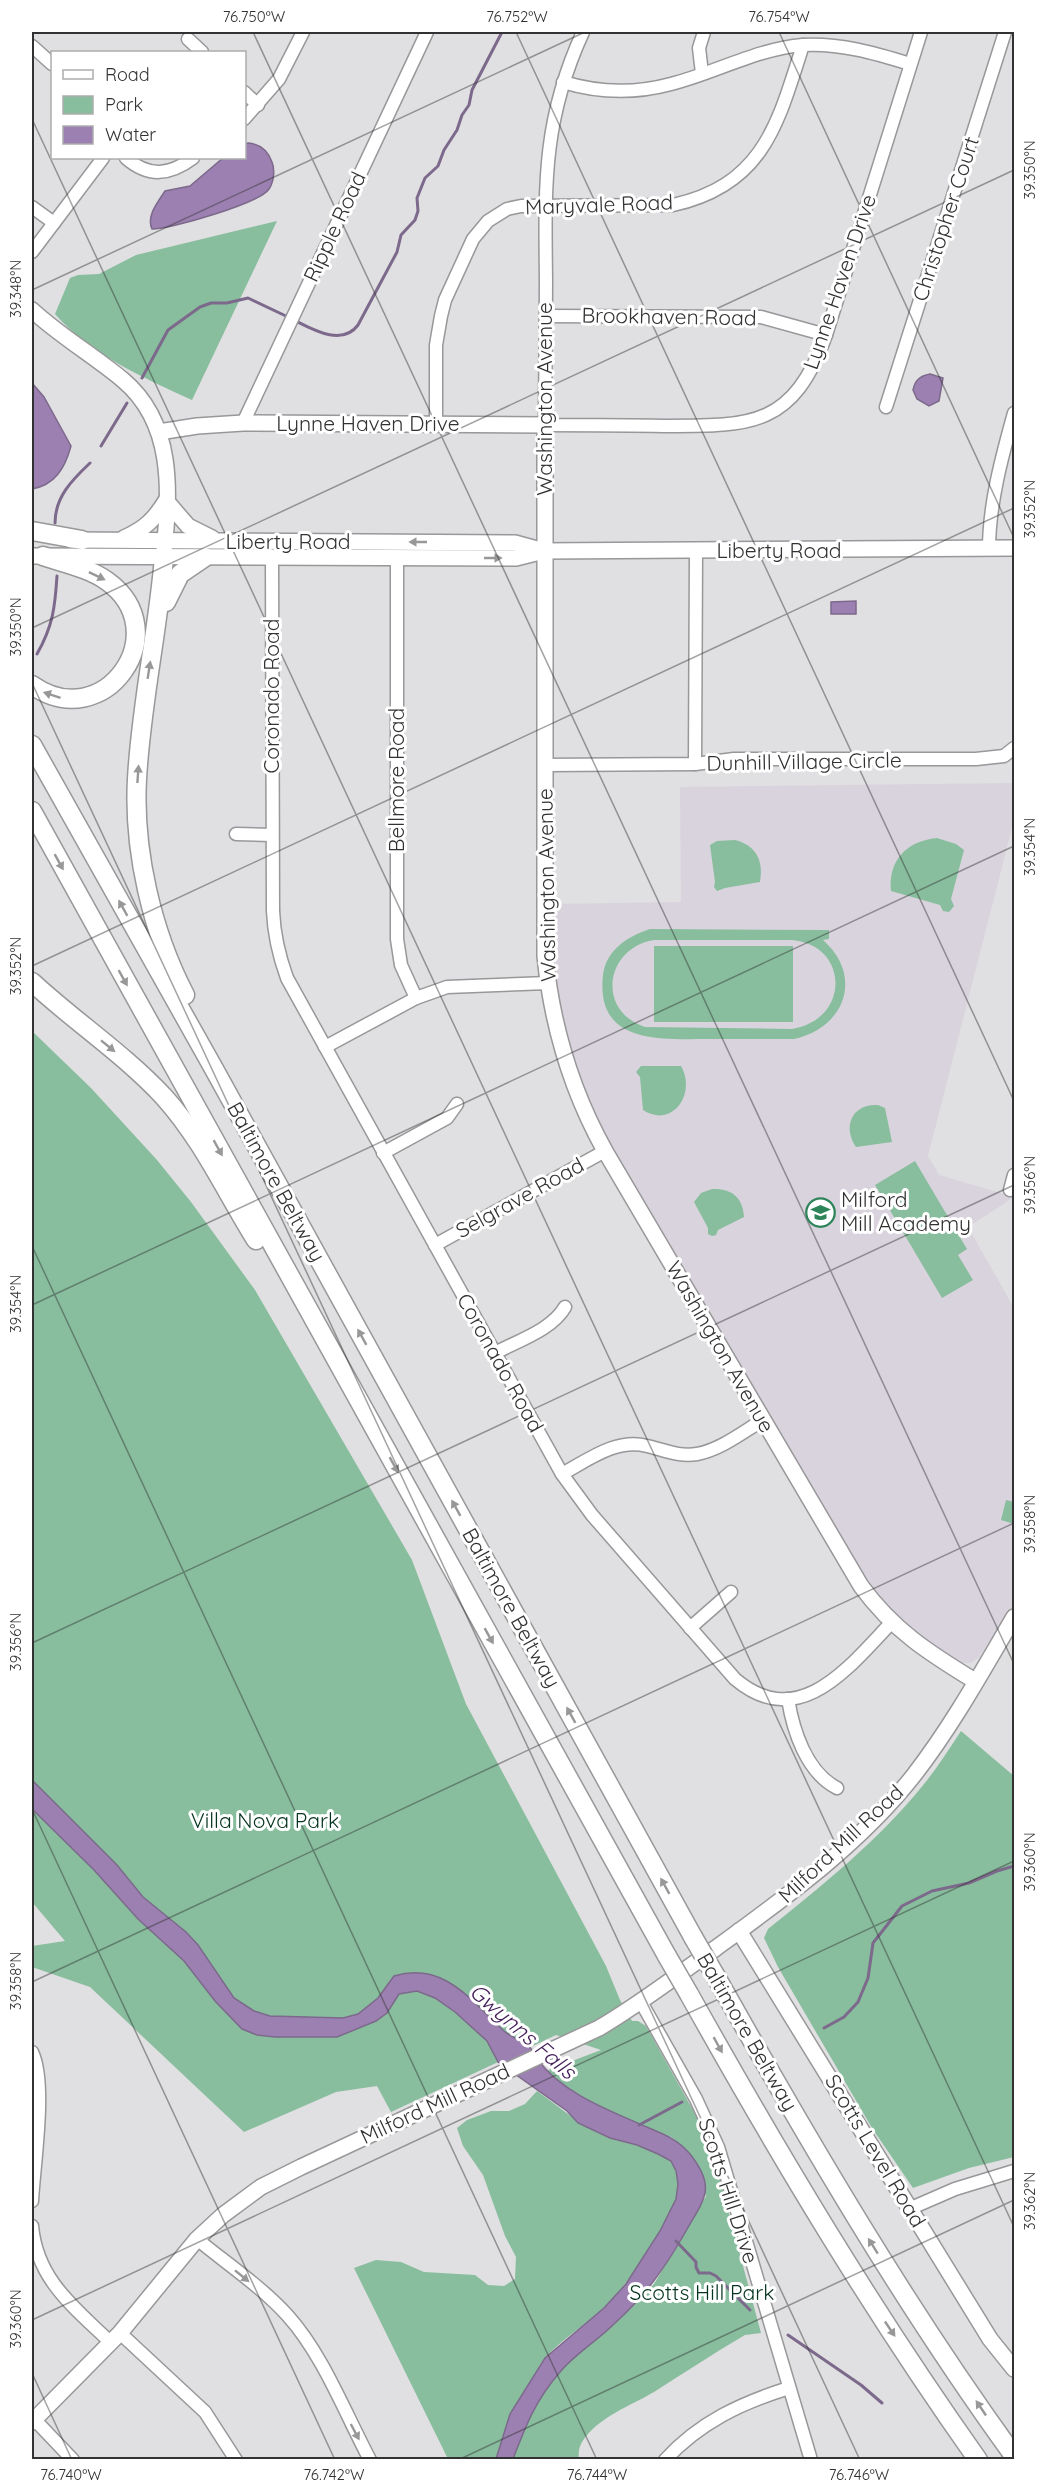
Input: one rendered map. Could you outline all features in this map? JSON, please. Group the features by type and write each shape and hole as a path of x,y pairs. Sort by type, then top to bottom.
{"highway":[{"path":"32,531 82,540"},
{"path":"165,549 158,623 148,671 137,780 142,856 149,896 162,942 195,1015 214,1069"},
{"path":"32,685 42,692 60,698 80,698 103,690 114,683 127,666 132,657 136,635 132,613 121,594 113,586 96,574 37,556"},
{"path":"158,623 174,581 189,567 205,557"},
{"name":"Baltimore Beltway","path":"32,745 214,1069 693,1937 806,2136 885,2265 1014,2456"},
{"name":"Baltimore Beltway","path":"32,811 667,1956 823,2227 978,2460"},
{"path":"32,982 142,1075 180,1118 373,1426"}],"main road":[{"path":"32,310 58,333 130,387 150,412 159,432 165,455 169,500 165,549"},
{"name":"Lynne Haven Drive","path":"159,432 197,426 243,423 545,425"},
{"name":"Washington Avenue","path":"545,425 544,920 548,983 557,1031 570,1077 605,1151 861,1586 891,1623 913,1642 975,1681"},
{"path":"118,541 147,527 169,500"},
{"path":"169,500 188,526 221,541"},
{"name":"Liberty Road","path":"32,540 118,541 205,557 516,558 544,550"},
{"name":"Liberty Road","path":"37,556 165,549 221,541 515,543 544,550 1014,548"},
{"name":"Milford Mill Road","path":"33,2420 115,2338 197,2240 223,2215 261,2187 599,2028 641,2002 808,1879 872,1821 902,1790 925,1761 1014,1617"},
{"name":"Scotts Level Road","path":"739,1931 990,2339 1014,2369"}],"street":[{"path":"246,117 279,79 303,32"},
{"name":"Ripple Road","path":"243,423 427,32"},
{"name":"Washington Avenue","path":"545,425 546,206 550,133 562,82 583,32"},
{"path":"702,73 699,48 704,32"},
{"name":"Lynne Haven Drive","path":"545,425 722,426 749,422 772,412 797,392 816,363 826,335 921,32"},
{"name":"Christopher Court","path":"886,407 1005,32"},
{"path":"188,39 201,51"},
{"path":"562,82 587,89 630,91 673,84 760,53 803,45 858,49 910,64"},
{"name":"Maryvale Road","path":"436,424 438,330 445,300 474,239 488,221 507,209 546,206 673,205 688,202 722,187 752,162 773,132 803,45"},
{"path":"32,46 51,63"},
{"path":"246,94 258,105"},
{"path":"32,252 102,159"},
{"path":"128,159 144,170 154,173 176,169 191,159"},
{"path":"32,207 54,223"},
{"name":"Brookhaven Road","path":"546,316 761,317 826,335"},
{"path":"988,549 997,486 1014,413"},
{"name":"Dunhill Village Circle","path":"696,551 696,764 734,759 976,759 1004,756 1014,748"},
{"name":"Coronado Road","path":"272,557 273,911 277,946 287,978 562,1474 592,1515 690,1628 744,1686 763,1696 788,1699 812,1694 832,1682 891,1623"},
{"name":"Bellmore Road","path":"397,558 397,939 401,965 416,998"},
{"path":"544,765 696,764"},
{"path":"236,834 272,835"},
{"path":"325,1047 416,998 447,987 463,984 548,983"},
{"path":"383,1153 447,1118 458,1104"},
{"name":"Selgrave Road","path":"435,1245 605,1151"},
{"path":"1010,1190 1014,1175"},
{"path":"495,1353 549,1324 561,1314 565,1307"},
{"path":"562,1474 618,1446 637,1444 678,1455 697,1454 715,1447 762,1420"},
{"path":"690,1628 731,1592"},
{"path":"788,1699 802,1747 824,1780 837,1788"},
{"name":"Scotts Hill Drive","path":"641,2002 710,2124 811,2460"},
{"path":"32,2052 38,2072 40,2092 33,2156 32,2201"},
{"path":"909,2209 955,2189 1014,2172"},
{"path":"32,2226 37,2253 51,2282 64,2298 205,2412 236,2460"},
{"path":"197,2240 288,2317 318,2360 370,2460"},
{"path":"665,2460 718,2415 741,2404 789,2388"},
{"path":"33,2420 74,2460"}],"shaded area":[{"name":"Milford Mill Academy","path":"1014,783 1014,820 928,1156 939,1175 1014,1197 968,1227 1014,1308 1014,1604 979,1657 971,1663 963,1663 918,1635 898,1617 867,1581 611,1146 587,1098 564,1029 555,983 551,904 681,902 680,787"}],"green space":[{"path":"277,221 192,400 118,364 85,342 55,314 70,278 78,275 99,274 136,255"},
{"path":"937,838 956,844 964,850 951,899 954,906 949,912 943,911 940,905 891,891 893,870 901,854 916,843"},
{"path":"735,840 748,846 757,855 761,867 760,882 717,891 714,887 710,845 717,841"},
{"path":"650,929 829,930 829,939 823,940 836,954 843,969 845,984 843,999 826,1024 812,1033 794,1039 672,1039 636,1034 621,1026 610,1015 603,998 603,975 613,951 626,940","holes":["654,940 792,940 811,945 824,955 833,968 836,983 833,998 825,1012 811,1023 792,1029 645,1027 629,1019 619,1008 613,995 613,980 617,967 625,955 638,945"]},
{"path":"654,946 793,946 793,1022 654,1022"},
{"name":"Villa Nova Park","path":"32,1031 91,1088 157,1160 191,1202 255,1290 412,1560 466,1704 606,1966 620,2000 632,2021 638,2021 646,2026 703,2128 712,2150 761,2333 745,2335 654,2392 605,2419 582,2442 579,2459 504,2459 525,2409 633,2290 647,2291 654,2284 706,2196 689,2156 671,2137 590,2101 546,2071 601,2050 556,2035 391,2112 377,2086 336,2092 244,2132 90,1987 32,1967 32,1946 65,1941 32,1902"},
{"path":"641,1066 681,1066 686,1087 679,1106 672,1112 654,1115 643,1110 640,1077 636,1072"},
{"path":"878,1105 885,1108 892,1142 856,1147 850,1132 852,1118 862,1108"},
{"path":"915,1161 967,1249 958,1255 973,1280 942,1298 875,1185"},
{"path":"712,1189 725,1190 735,1195 741,1204 744,1217 718,1230 716,1235 712,1236 708,1234 708,1228 694,1202 701,1193"},
{"path":"1006,1500 1014,1502 1014,1524 1001,1520"},
{"path":"961,1731 1014,1776 1014,2157 969,2168 913,2188 872,2128 778,1967 764,1938 768,1929 830,1878 889,1824 929,1778"},
{"path":"537,2091 599,2134 652,2150 667,2158 672,2163 677,2176 676,2198 656,2240 613,2299 542,2362 515,2408 496,2459 448,2459 354,2268 376,2260 401,2262 424,2272 475,2275 488,2285 504,2286 515,2279 516,2257 505,2236 483,2175 463,2146 457,2128 467,2120 491,2111 509,2111 525,2104"}],"water":[{"path":"246,144 260,147 270,158 274,172 269,189 262,195 233,208 177,225 152,229 152,214 165,191 190,186 222,159 246,159"},
{"path":"930,374 943,378 939,401 929,406 917,399 913,390 918,379"},
{"path":"32,383 44,397 71,446 58,474 47,484 32,489"},
{"path":"856,601 856,614 831,614 831,602"},
{"name":"Gwynns Falls","path":"32,1780 117,1865 143,1897 186,1932 198,1945 234,1998 254,2011 270,2016 343,2018 358,2014 378,1998 394,1976 412,1973 428,1974 443,1979 469,1997 504,2031 528,2045 548,2072 574,2092 676,2141 690,2154 703,2176 705,2185 702,2202 692,2220 670,2257 645,2292 607,2330 566,2365 551,2383 532,2414 513,2459 496,2459 510,2414 545,2358 604,2308 626,2284 660,2231 676,2199 678,2184 676,2171 671,2161 637,2145 610,2138 578,2123 567,2111 498,2062 487,2041 455,2012 435,1998 417,1991 399,1994 387,2013 376,2021 337,2037 275,2037 257,2035 242,2029 215,2001 184,1961 138,1919 94,1870 32,1809"}],"waterway":[{"path":"294,320 318,331 335,335 344,335 358,325 397,252 401,235 415,220 418,211 417,198 425,178 438,166 444,150 457,130 462,115 469,105 472,90 502,32"},
{"path":"142,378 168,330 200,307 211,303 227,303 248,298 288,317"},
{"path":"101,446 127,403"},
{"path":"55,523 61,497 90,463"},
{"path":"37,654 47,634 52,616 57,576"},
{"path":"824,2028 844,2017 858,2002 868,1978 873,1943 902,1906 932,1891 969,1883 1014,1866"},
{"path":"639,2125 682,2102"},
{"path":"676,2241 696,2262 699,2273 710,2273 716,2276 750,2310"},
{"path":"788,2335 861,2385 882,2403"}],"place":[{"name":"Milford Mill Academy","path":"820,1212"}],"park label":[{"name":"Scotts Hill Park","path":"702,2293"}]}
